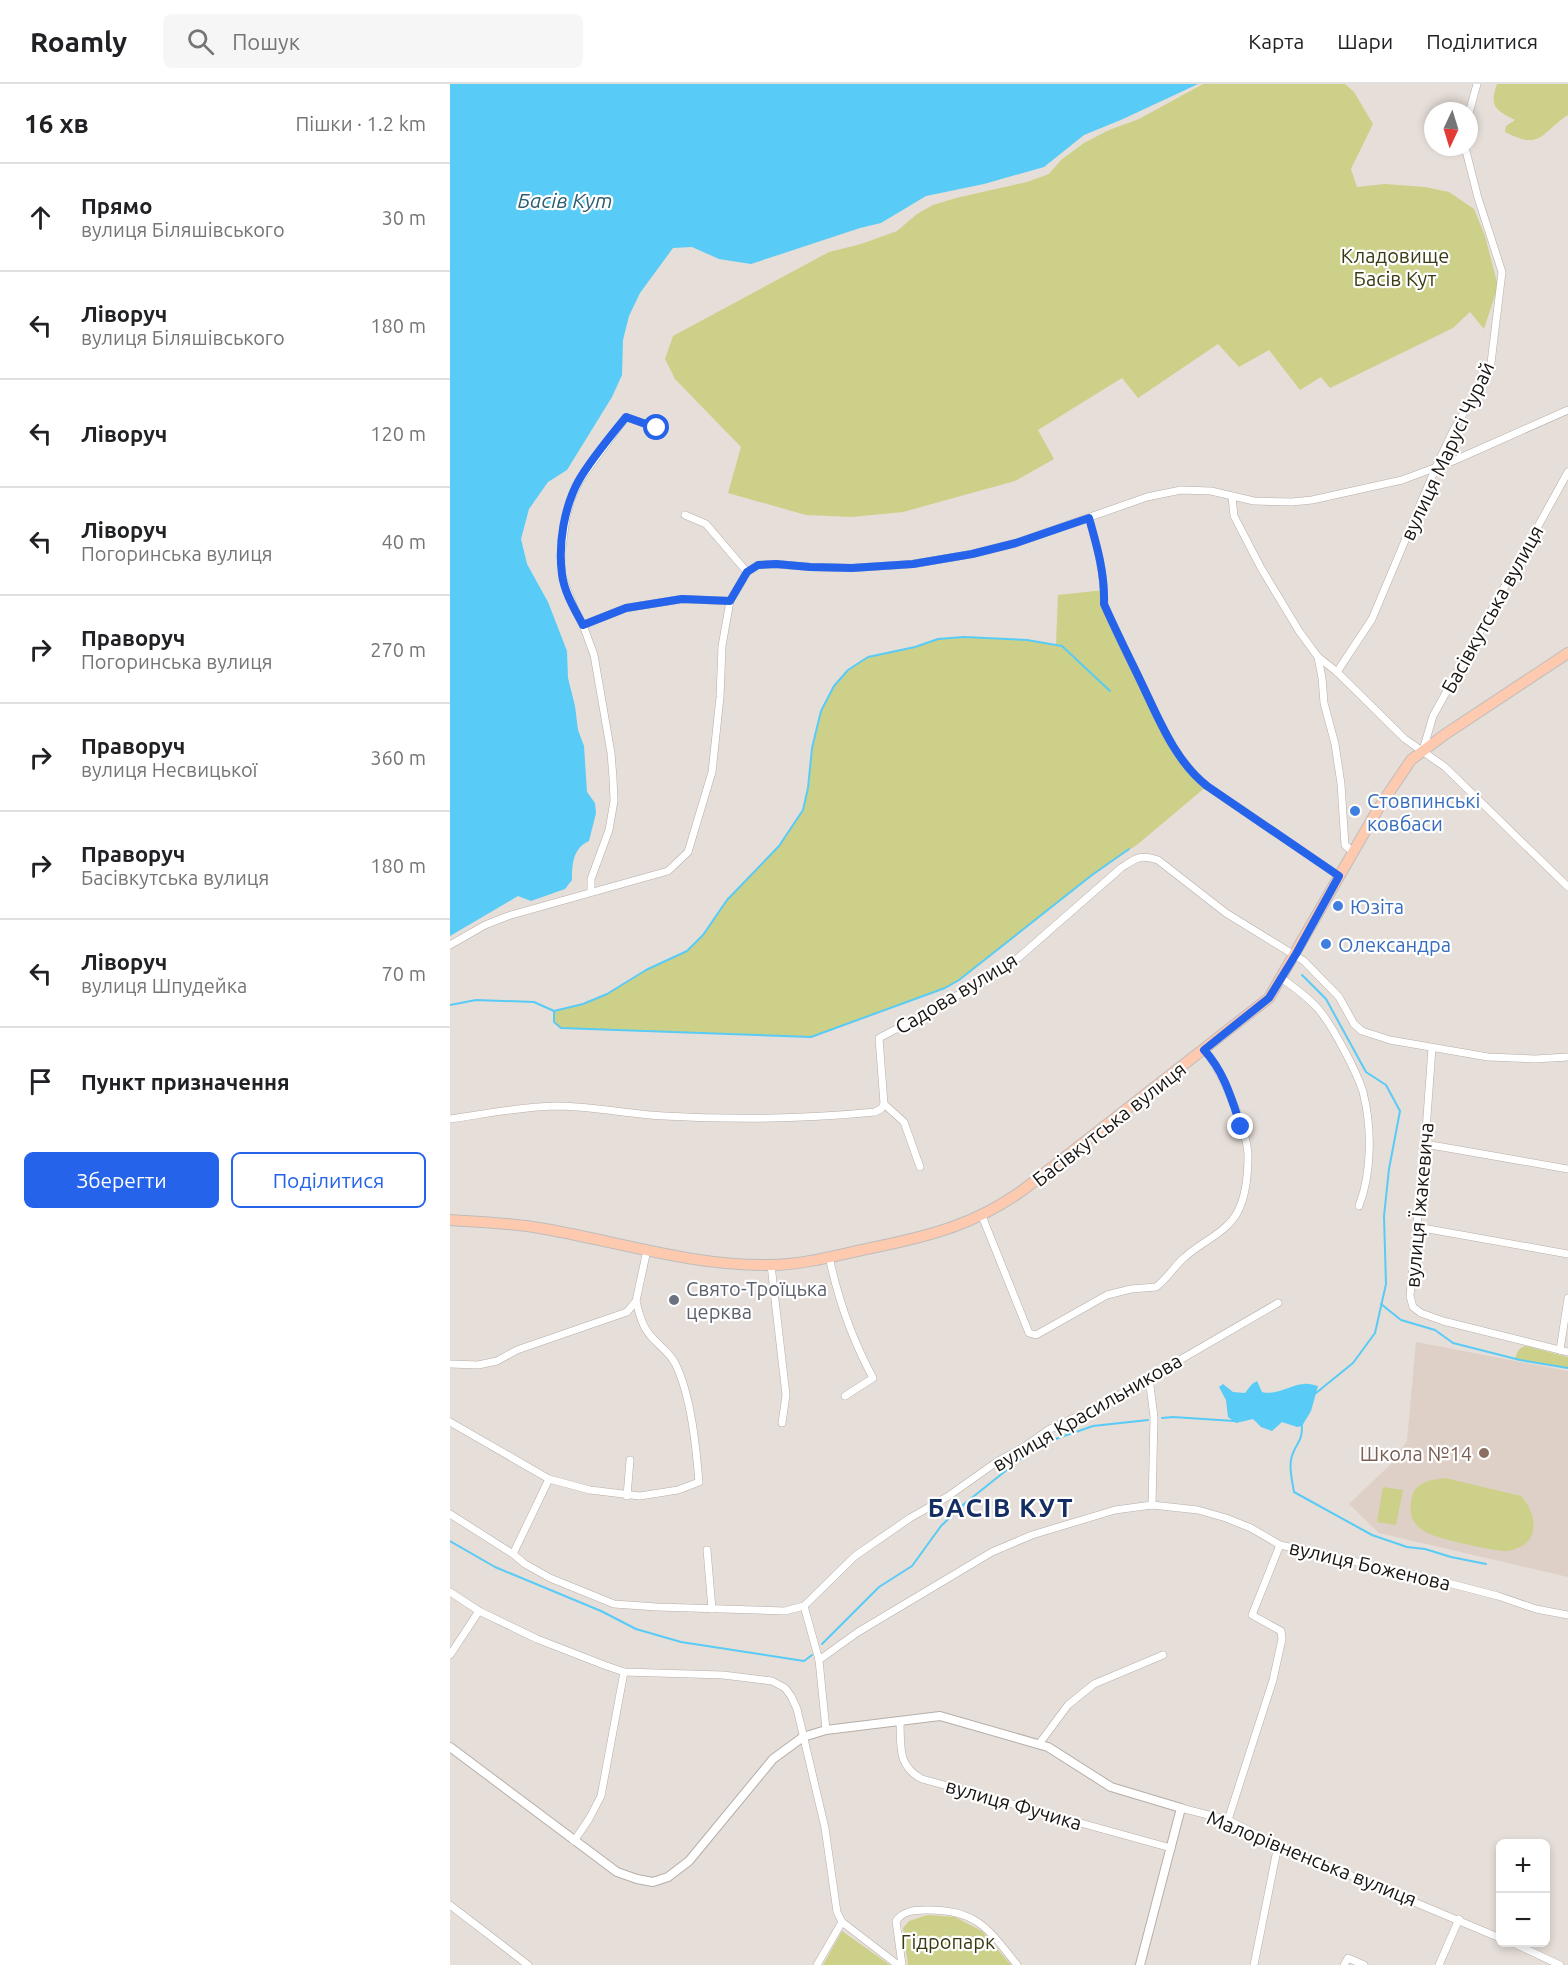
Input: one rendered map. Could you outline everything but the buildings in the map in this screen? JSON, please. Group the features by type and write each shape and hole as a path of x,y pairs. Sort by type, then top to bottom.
{"main road":[{"name":"Басівкутська вулиця","path":"450,1220 512,1223 697,1260 771,1265 918,1238 982,1216 1023,1190 1269,998 1378,809 1411,760 1568,652"}],"street":[{"path":"1472,102 1477,84"},
{"name":"вулиця Марусі Чурай","path":"1338,672 1371,619 1436,467 1454,429 1486,376 1491,363 1502,272 1467,156"},
{"path":"450,945 485,925 508,916 668,871 688,852 712,772 720,708 722,646 730,601 747,572 758,565 852,568 913,564 972,554 1089,518 1138,499 1172,491 1211,491 1232,497 1271,502 1312,500 1402,480 1568,410"},
{"path":"591,892 591,879 609,830 614,801 611,753 594,655 562,576 563,533 571,499 580,480 626,417 657,428"},
{"name":"Басівкутська вулиця","path":"1423,750 1433,716 1568,472"},
{"path":"1232,497 1234,516 1261,568 1299,631 1318,657 1338,672 1405,739 1445,767 1568,887"},
{"path":"685,514 706,525 747,572"},
{"path":"1089,518 1099,555 1104,604 1179,756 1191,773 1207,786 1339,876"},
{"path":"583,625 626,608 682,599 730,601"},
{"path":"1318,657 1324,703 1335,744 1341,784 1345,846 1353,852"},
{"name":"Садова вулиця","path":"884,1104 879,1038 937,1008 1018,958 1121,868 1137,858 1147,856 1158,861 1226,913 1261,936 1296,954"},
{"path":"1296,954 1327,983 1339,997 1354,1024 1362,1031 1390,1040 1488,1058 1568,1057"},
{"path":"1281,978 1319,1010 1334,1033 1362,1091 1369,1141 1365,1180 1359,1206"},
{"name":"вулиця Їжакевича","path":"1432,1048 1410,1296 1413,1306 1421,1313 1443,1321 1568,1352"},
{"path":"982,1216 1029,1333 1036,1335 1107,1295 1131,1289 1156,1287 1186,1255 1230,1224 1244,1193 1248,1154 1245,1140 1227,1086 1211,1057 1204,1050"},
{"path":"450,1119 512,1109 555,1106 663,1116 790,1119 875,1112 884,1104 904,1122 920,1167"},
{"path":"1425,1144 1568,1169"},
{"path":"1417,1227 1568,1254"},
{"path":"450,1364 478,1365 497,1361 527,1346 627,1312 636,1301 648,1251"},
{"path":"829,1256 850,1333 873,1378 845,1396"},
{"path":"771,1265 786,1395 782,1423"},
{"path":"1560,1350 1568,1298"},
{"path":"450,1422 549,1479 590,1490 627,1496 678,1490 699,1482 693,1429 681,1380 674,1362 648,1334 636,1301"},
{"name":"вулиця Красильникова","path":"804,1606 855,1556 998,1461 1024,1447 1048,1430 1079,1417 1278,1303"},
{"path":"1149,1378 1154,1417 1152,1505"},
{"path":"627,1496 630,1460"},
{"path":"513,1554 549,1479"},
{"name":"вулиця Боженова","path":"819,1660 858,1632 992,1552 1032,1535 1115,1510 1152,1505 1198,1510 1251,1528 1280,1545 1435,1580 1498,1596 1536,1609 1568,1615"},
{"path":"450,1514 550,1578 614,1604 785,1611 804,1606 819,1660 826,1730"},
{"path":"1228,1820 1273,1680 1282,1639 1281,1631 1252,1615 1280,1545"},
{"path":"707,1550 712,1609"},
{"path":"450,1592 479,1611 537,1639 624,1671 723,1675 772,1681 785,1688 797,1709 825,1828 837,1911 842,1922 898,1965"},
{"path":"450,1655 479,1611"},
{"path":"1039,1744 1068,1705 1094,1684 1163,1655"},
{"path":"574,1841 601,1796 624,1671"},
{"name":"Малорівненська вулиця","path":"450,1747 617,1872 653,1882 668,1877 689,1861 773,1759 803,1737 826,1730 940,1716 1048,1747 1111,1787 1228,1820 1278,1845 1496,1936"},
{"name":"вулиця Фучика","path":"900,1721 904,1761 911,1773 922,1779 1171,1848"},
{"path":"1140,1965 1182,1808"},
{"path":"1254,1965 1278,1845"},
{"path":"450,1905 528,1965"},
{"path":"902,1965 896,1921 899,1917 915,1910 952,1911 964,1914 986,1927 1017,1965"},
{"path":"1438,1965 1459,1919"},
{"path":"817,1965 842,1922"},
{"path":"1522,1947 1560,1965"},
{"path":"1344,1965 1348,1958 1364,1965"}],"shaded area":[{"name":"Школа №14","path":"1416,1342 1568,1371 1568,1577 1379,1533 1349,1504 1391,1464 1407,1441"}],"green space":[{"name":"Кладовище Басів Кут","path":"1203,84 1345,84 1354,92 1373,124 1351,169 1357,187 1385,184 1425,187 1449,192 1474,209 1485,236 1498,286 1484,329 1470,312 1453,328 1330,388 1321,377 1300,390 1269,350 1239,367 1218,344 1138,398 1122,378 1038,430 1054,459 1015,481 903,512 852,517 806,515 728,493 741,447 675,379 665,359 673,336 829,252 897,231 917,214 933,205 1027,182 1049,174 1061,160 1084,143 1109,130 1139,119"},
{"path":"1497,84 1568,84 1568,115 1534,140 1527,140 1505,132 1506,126 1515,120 1498,110 1494,102"},
{"path":"1105,590 1104,604 1179,756 1207,786 1138,844 1092,875 959,980 945,988 812,1037 561,1028 554,1022 554,1011 583,1004 607,994 646,970 687,951 703,935 727,900 779,846 803,810 808,788 812,747 821,711 834,686 848,670 868,657 915,647 938,639 964,637 1027,640 1056,645 1058,595"},
{"path":"1526,1346 1568,1357 1568,1368 1515,1359 1518,1351"},
{"path":"1445,1478 1521,1496 1531,1513 1533,1530 1531,1537 1518,1548 1501,1551 1444,1539 1421,1529 1416,1525 1411,1514 1414,1492 1425,1482"},
{"path":"1383,1487 1403,1490 1396,1525 1377,1522"},
{"name":"Гідропарк","path":"927,1915 955,1917 982,1931 1011,1965 908,1965 903,1928 909,1921"},
{"name":"Гідропарк","path":"842,1931 890,1965 823,1965"}],"water":[{"name":"Басів Кут","path":"450,84 1198,84 1084,135 1044,167 984,184 926,196 881,223 751,264 719,259 692,247 673,248 640,293 629,316 623,340 622,375 612,397 567,470 548,482 529,509 521,539 527,564 548,602 567,651 568,678 578,730 584,746 587,792 595,803 596,813 589,841 577,852 573,862 572,880 565,889 531,901 518,896 450,936"},
{"path":"1257,1381 1262,1392 1267,1393 1306,1384 1318,1386 1311,1411 1302,1426 1297,1427 1282,1422 1272,1431 1261,1427 1253,1419 1236,1423 1228,1417 1226,1400 1219,1387 1223,1384 1233,1392 1245,1393"}],"waterway":[{"path":"450,1005 476,1000 534,1002 554,1011 583,1004 607,994 646,970 687,951 703,935 727,900 779,846 803,810 812,748 821,711 834,686 848,670 868,657 915,647 938,639 964,637 1027,640 1062,646 1110,691"},
{"path":"554,1011 554,1022 561,1028 811,1037 945,988 959,980 1092,875 1129,849"},
{"path":"1302,975 1326,999 1366,1072 1386,1085 1400,1111 1389,1169 1384,1216 1386,1284 1375,1333 1353,1363 1316,1393"},
{"path":"1381,1304 1401,1320 1435,1330 1453,1343 1520,1360 1568,1368"},
{"path":"1162,1418 1234,1421"},
{"path":"822,1644 879,1587 912,1566 941,1526 964,1504 1038,1445 1093,1426 1148,1420"},
{"path":"1302,1426 1291,1462 1294,1492 1372,1535 1407,1547 1425,1549 1486,1564"},
{"path":"450,1541 495,1567 601,1611 636,1629 681,1642 804,1661 812,1655"}],"place":[{"name":"Стовпинські ковбаси","path":"1355,811"},
{"name":"Юзіта","path":"1338,906"},
{"name":"Олександра","path":"1326,944"},
{"name":"Свято-Троїцька церква","path":"674,1300"},
{"name":"Школа №14","path":"1484,1453"}],"district":[{"name":"БАСІВ КУТ","path":"1001,1507"}],"route":[{"path":"657,428 626,417 580,480 571,499 563,533 562,576 583,625 626,608 682,599 730,601 747,572 758,565 852,568 913,564 972,554 1016,543 1089,518 1099,555 1104,604 1179,756 1198,780 1339,876 1269,998 1204,1050 1211,1057 1227,1086 1241,1127"}]}
